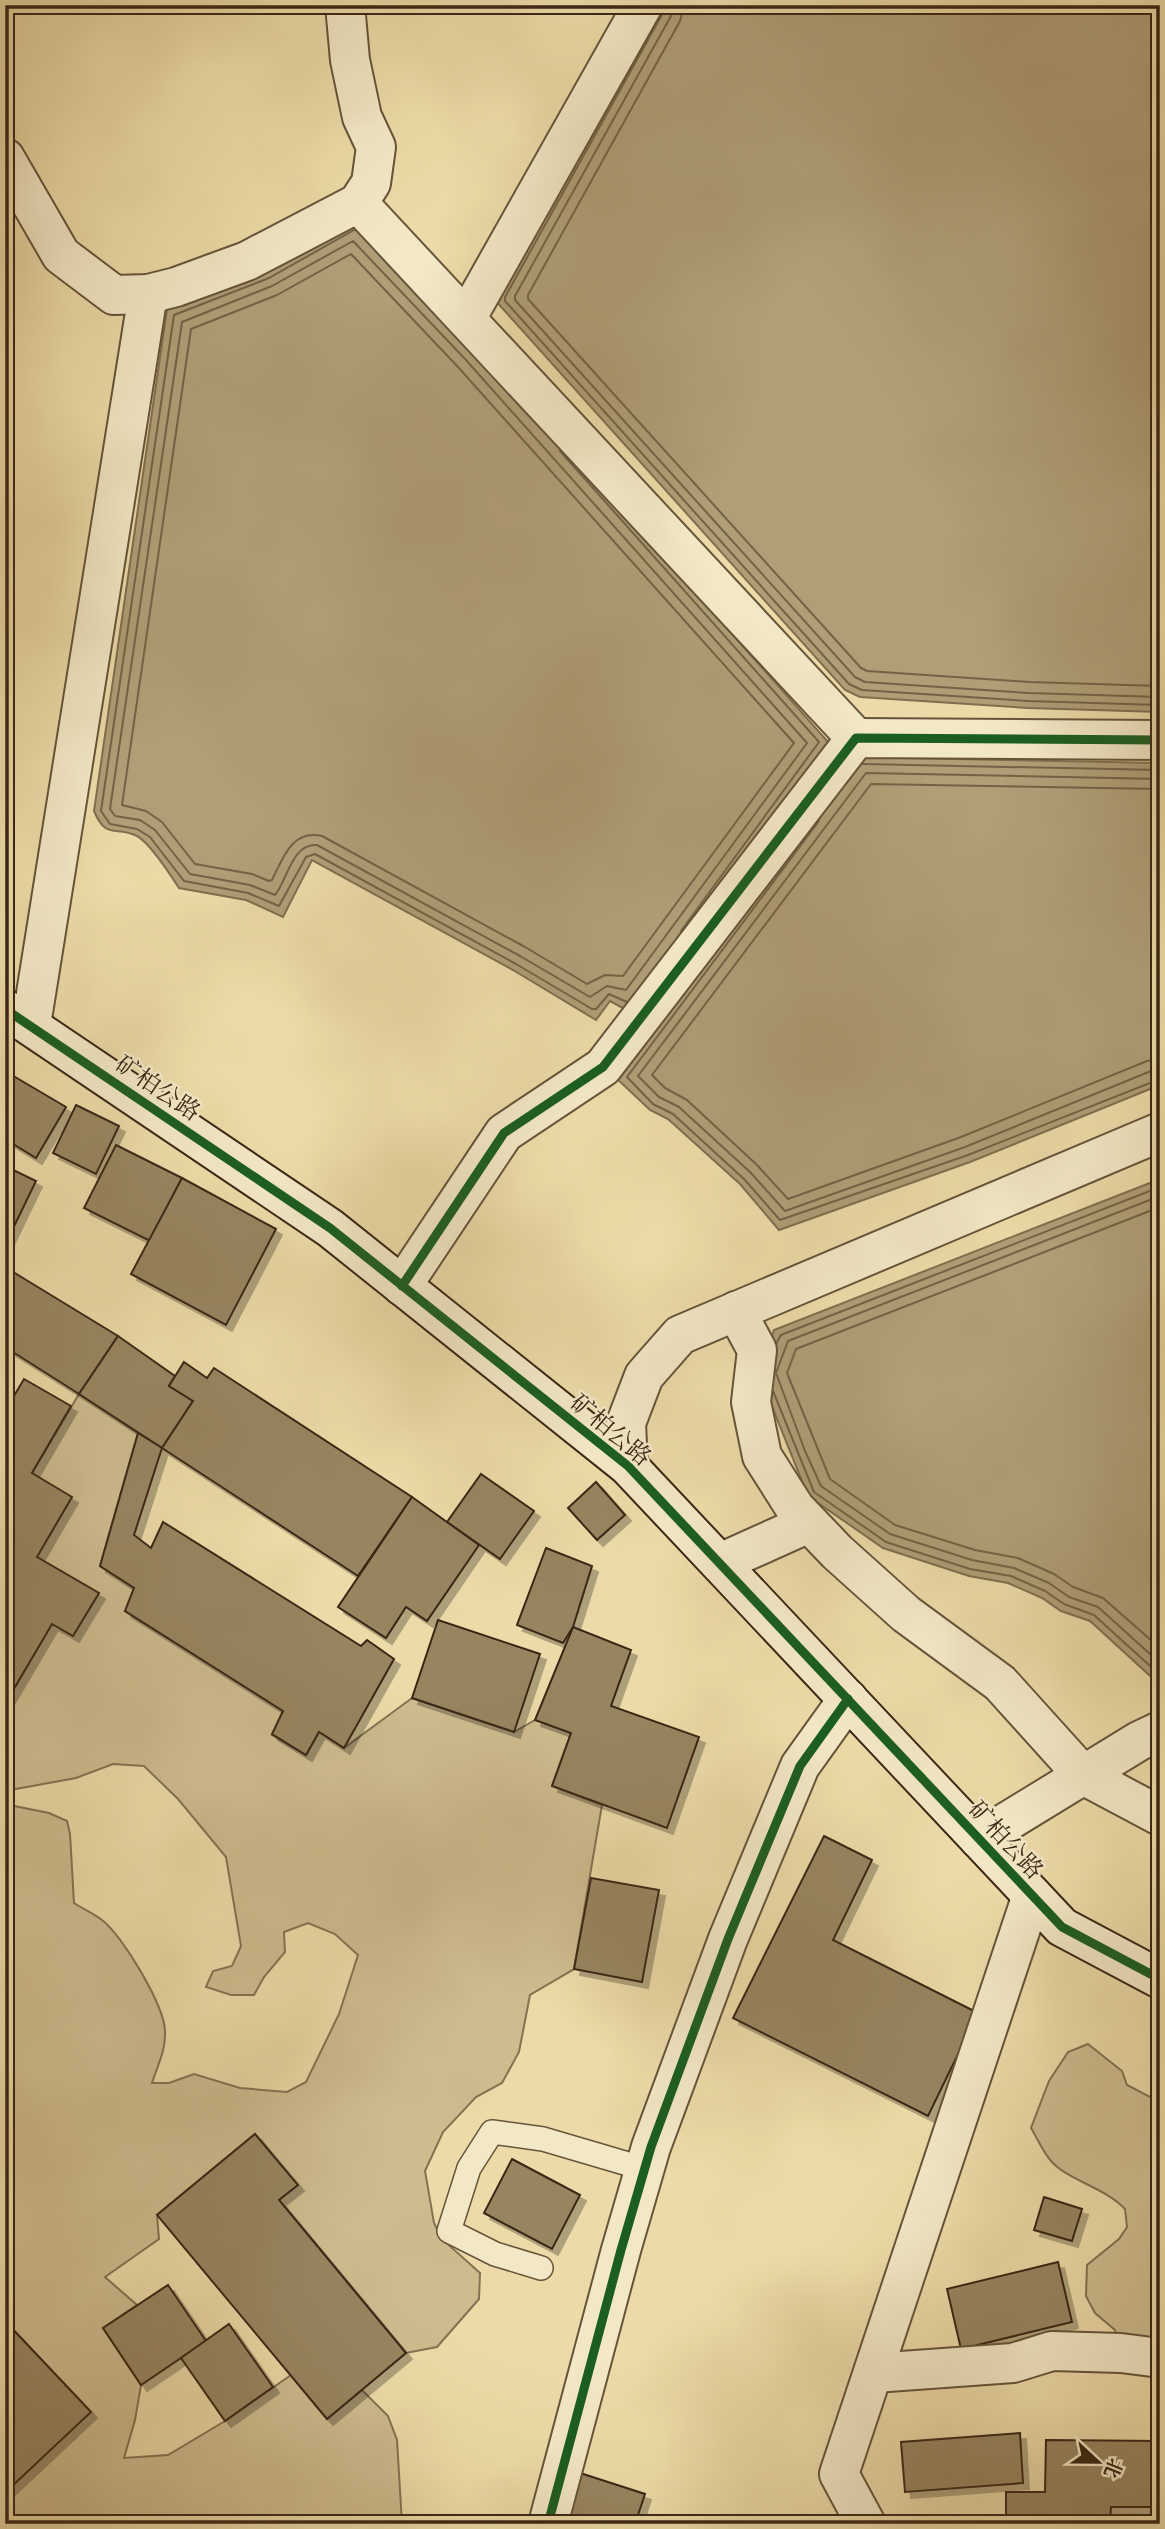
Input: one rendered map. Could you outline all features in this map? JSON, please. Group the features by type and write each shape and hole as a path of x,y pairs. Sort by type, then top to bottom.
{"street":[{"path":"5,158 61,255 114,295 148,294 176,288 247,261 358,203 371,183 376,147 362,117 350,60 345,5"},
{"path":"466,319 643,5"},
{"path":"358,203 856,738 1160,740"},
{"path":"18,1017 148,294"},
{"path":"402,1286 504,1133 603,1067 856,738"},
{"name":"矿柏公路","path":"18,1017 330,1228 628,1466 1062,1927 1160,1979"},
{"path":"628,1466 626,1423 643,1376 680,1335 1160,1132"},
{"path":"736,1311 757,1350 751,1402 762,1456 795,1508 837,1552 906,1614 1000,1683 1083,1775 1160,1816"},
{"path":"720,1563 809,1523"},
{"path":"548,2524 645,2169 728,1939 800,1766 848,1699"},
{"path":"979,1839 1139,1741 1160,1731"},
{"path":"866,2524 839,2474 1032,1895"},
{"path":"874,2373 1013,2363 1052,2351 1121,2353 1160,2358"}],"lane":[{"path":"541,2268 495,2254 449,2231 469,2168 492,2132 543,2139 645,2169"}],"shaded area":[{"path":"79,1394 138,1433 100,1566 134,1588 125,1611 283,1711 272,1735 306,1755 319,1732 344,1748 412,1698 514,1732 535,1720 571,1733 552,1786 602,1805 574,1969 530,1995 519,2052 502,2083 476,2097 443,2132 425,2171 434,2223 442,2239 480,2273 479,2299 437,2347 406,2353 279,2200 297,2185 255,2134 157,2215 159,2239 105,2277 137,2305 103,2328 141,2385 124,2458 168,2455 225,2421 291,2375 327,2419 362,2390 388,2416 397,2440 402,2524 5,2524 5,1817 9,1805 49,1813 67,1821 74,1903 102,1920 120,1940 141,1972 163,2020 164,2045 152,2083 169,2083 194,2074 240,2088 287,2092 306,2082 339,2014 358,1955 335,1934 308,1923 284,1932 285,1952 264,1977 254,1995 231,1995 206,1987 213,1971 232,1966 241,1946 226,1857 178,1799 144,1766 113,1764 76,1778 16,1789 5,1787 5,1704 52,1624 73,1636 99,1593 37,1557 32,1473"},
{"path":"1088,2044 1122,2071 1127,2085 1160,2102 1160,2358 1121,2353 1115,2330 1095,2313 1086,2296 1087,2265 1119,2239 1127,2227 1125,2209 1117,2201 1058,2168 1045,2153 1031,2128 1049,2081 1068,2052"}],"water":[{"path":"659,5 1160,5 1160,712 1028,708 860,697 845,690 495,300"},
{"path":"357,220 581,464 829,743 630,1012 610,1001 596,1020 513,970 312,860 283,917 246,900 179,888 148,845 137,836 112,831 103,826 94,811 167,309 266,272"},
{"path":"858,757 1160,763 1160,1085 970,1162 779,1230 740,1184 668,1119 650,1110 616,1078"},
{"path":"1160,1179 1160,1685 1090,1621 1061,1611 1042,1598 1008,1583 969,1576 883,1548 808,1496 759,1374 774,1330"}],"building":[{"path":"5,1071 66,1107 36,1158 5,1139"},
{"path":"76,1105 119,1126 96,1174 53,1153"},
{"path":"116,1145 182,1178 150,1241 84,1208"},
{"path":"5,1166 36,1181 5,1245"},
{"path":"182,1178 276,1229 226,1325 131,1274"},
{"path":"5,1267 118,1336 79,1394 5,1347"},
{"path":"118,1336 175,1376 169,1386 193,1401 162,1448 79,1394"},
{"path":"184,1362 207,1378 214,1368 412,1497 358,1576 162,1448 193,1401 169,1386"},
{"path":"24,1379 71,1406 32,1473 72,1497 37,1557 99,1593 73,1636 52,1624 5,1704 5,1411"},
{"path":"138,1433 162,1448 134,1535 151,1548 163,1522 361,1646 367,1640 394,1659 344,1748 319,1732 306,1755 272,1734 283,1711 125,1611 134,1588 100,1566"},
{"path":"481,1474 534,1511 500,1559 447,1522"},
{"path":"596,1482 625,1515 597,1540 568,1508"},
{"path":"412,1497 479,1545 427,1621 406,1607 386,1638 338,1607"},
{"path":"546,1548 592,1566 573,1627 563,1643 517,1625"},
{"path":"438,1620 540,1654 514,1732 412,1698"},
{"path":"573,1627 631,1650 611,1706 699,1737 667,1828 552,1786 571,1733 535,1720"},
{"path":"824,1836 872,1860 833,1940 978,2013 928,2116 733,2018"},
{"path":"591,1878 659,1890 642,1982 574,1969"},
{"path":"255,2134 298,2185 279,2200 406,2353 327,2419 157,2215"},
{"path":"512,2159 580,2195 552,2249 484,2213"},
{"path":"1044,2197 1082,2209 1072,2241 1034,2230"},
{"path":"1058,2262 1072,2322 961,2349 947,2289"},
{"path":"168,2285 206,2341 141,2385 103,2328"},
{"path":"5,2321 91,2412 9,2489 5,2484"},
{"path":"229,2324 273,2387 225,2421 181,2358"},
{"path":"1020,2433 1023,2483 905,2492 901,2442"},
{"path":"1046,2440 1160,2441 1160,2507 1111,2507 1110,2524 1006,2524 1006,2492 1045,2492"},
{"path":"577,2472 645,2494 635,2524 560,2524"}],"cycle path":[{"path":"402,1286 504,1133 603,1067 856,738 1160,740"},
{"path":"5,1009 330,1228 628,1466 1062,1927 1160,1979"},
{"path":"548,2524 651,2147 728,1939 800,1766 848,1699"}]}
